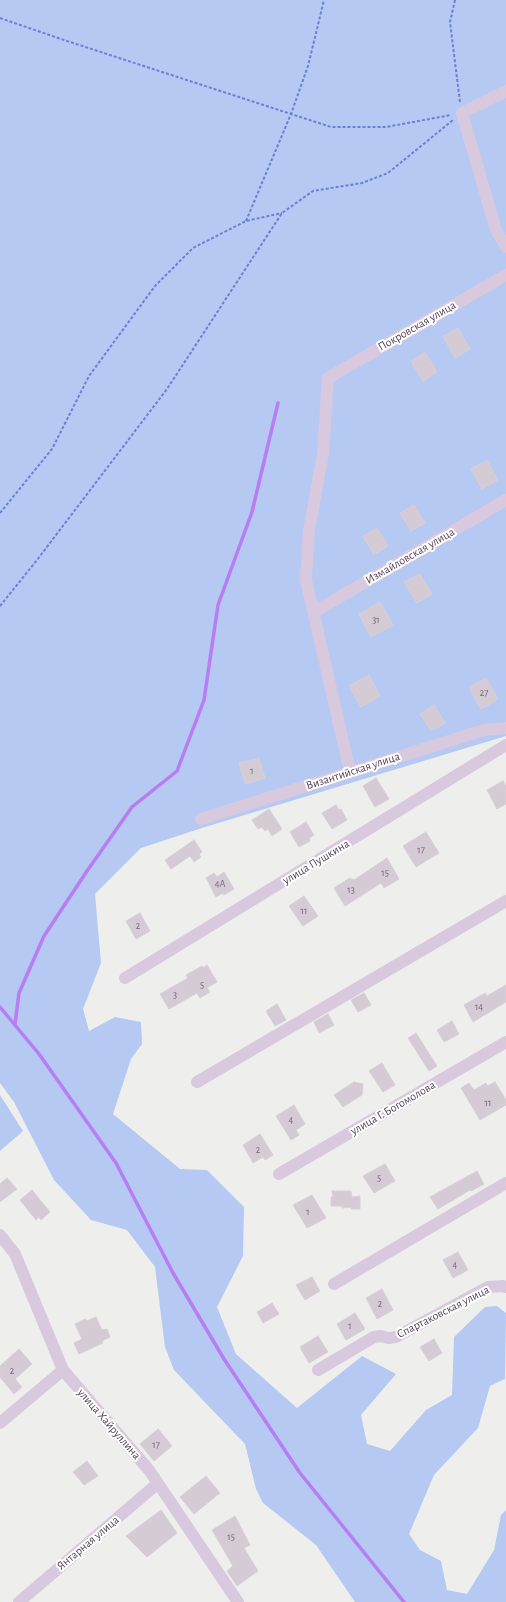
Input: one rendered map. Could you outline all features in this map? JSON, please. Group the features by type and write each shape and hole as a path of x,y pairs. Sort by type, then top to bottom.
{"street":[{"path":"506,91 462,113 496,230 506,247"},
{"name":"Покровская улица","path":"314,612 306,580 309,530 323,454 328,378 506,274"},
{"name":"Измайловская улица","path":"314,612 506,500"},
{"path":"314,612 350,772"},
{"name":"Византийская улица","path":"201,819 484,730 506,728"},
{"name":"улица Пушкина","path":"126,978 506,745"},
{"path":"197,1082 506,902"},
{"name":"улица Г. Богомолова","path":"280,1174 506,1042"},
{"path":"334,1284 506,1183"},
{"name":"улица Хайруллина","path":"0,1235 15,1254 63,1370 149,1470 238,1602"},
{"name":"Спартаковская улица","path":"318,1370 374,1337 396,1337 488,1287 506,1287"},
{"path":"0,1423 63,1370"},
{"name":"Янтарная улица","path":"19,1602 157,1484"}],"path":[{"path":"246,221 291,114 308,66 324,0"},
{"path":"455,0 450,22 462,113"},
{"path":"0,18 331,127 386,127 462,113"},
{"path":"0,606 38,560 167,390 282,213 313,191 362,183 388,173 462,113"},
{"path":"0,513 52,449 89,376 155,286 193,248 246,221 282,213"}],"shaded area":[{"path":"0,0 506,0 506,736 205,827 141,848 95,894 101,963 83,1009 89,1031 115,1017 141,1022 142,1044 131,1059 113,1114 180,1169 207,1170 244,1207 243,1256 217,1307 236,1354 297,1408 362,1356 396,1374 361,1415 367,1444 390,1451 426,1410 452,1395 454,1337 485,1307 497,1306 506,1313 505,1379 490,1386 478,1428 434,1475 409,1534 420,1550 441,1561 447,1590 467,1594 494,1550 501,1515 506,1510 506,1602 355,1602 316,1545 263,1503 256,1489 245,1444 174,1370 165,1347 155,1267 127,1230 91,1220 54,1180 14,1102 0,1083"},
{"path":"0,1095 23,1131 0,1151"}],"building":[{"path":"458,328 470,349 455,358 443,336"},
{"path":"425,352 437,372 423,381 411,361"},
{"path":"487,460 498,480 482,489 471,469"},
{"path":"414,505 425,523 411,531 400,513"},
{"path":"377,528 388,546 374,555 363,536"},
{"path":"420,574 432,594 417,603 404,582"},
{"path":"380,602 393,625 371,637 359,614"},
{"path":"369,675 380,696 361,707 349,686"},
{"path":"486,678 498,699 481,709 469,687"},
{"path":"434,705 445,723 431,731 420,714"},
{"path":"259,758 265,778 245,784 239,763"},
{"path":"376,778 389,799 375,807 363,786"},
{"path":"503,781 506,786 506,804 497,809 487,790"},
{"path":"336,805 339,810 341,809 347,820 332,829 322,813"},
{"path":"269,809 282,829 272,836 268,829 265,831 262,827 258,829 252,820"},
{"path":"306,822 314,835 309,838 310,841 299,847 290,832"},
{"path":"426,832 439,853 416,867 403,846"},
{"path":"194,840 202,852 199,854 201,857 194,862 190,856 171,869 165,860"},
{"path":"387,858 399,879 384,888 381,883 345,906 334,888 350,878 354,880"},
{"path":"224,872 234,889 224,895 223,893 216,897 206,878 214,873 217,877"},
{"path":"304,896 318,916 303,926 289,906"},
{"path":"140,913 150,931 136,939 126,921"},
{"path":"207,965 217,982 207,988 210,992 200,998 197,993 169,1009 160,994 188,978 186,975 202,966 203,968"},
{"path":"506,985 506,1002 473,1022 464,1005 485,993 487,996"},
{"path":"364,993 371,1005 358,1012 351,1000"},
{"path":"277,1004 286,1020 275,1026 266,1011"},
{"path":"328,1014 334,1025 319,1033 314,1022"},
{"path":"452,1021 459,1034 444,1042 437,1030"},
{"path":"416,1033 437,1066 429,1071 408,1038"},
{"path":"382,1063 395,1085 383,1092 369,1071"},
{"path":"354,1082 363,1084 362,1095 343,1107 334,1095"},
{"path":"495,1082 506,1100 506,1105 480,1120 461,1088 469,1083 474,1090 486,1083 487,1086"},
{"path":"294,1105 305,1124 296,1130 299,1135 291,1140 276,1116"},
{"path":"260,1134 273,1155 265,1160 263,1157 253,1163 243,1145"},
{"path":"385,1164 395,1181 374,1193 363,1176"},
{"path":"477,1171 484,1184 471,1191 470,1190 438,1209 430,1197"},
{"path":"7,1178 17,1189 0,1202 0,1184"},
{"path":"32,1190 50,1212 41,1220 39,1217 36,1220 20,1200"},
{"path":"332,1191 351,1191 352,1197 360,1196 360,1209 331,1206 331,1197 333,1197"},
{"path":"312,1195 326,1218 307,1228 293,1205"},
{"path":"458,1252 468,1270 453,1278 443,1260"},
{"path":"312,1277 320,1291 305,1300 296,1285"},
{"path":"382,1289 393,1310 377,1319 366,1298"},
{"path":"272,1303 279,1314 263,1323 257,1312"},
{"path":"355,1313 365,1329 346,1340 337,1324"},
{"path":"96,1317 102,1330 107,1329 110,1337 102,1341 103,1343 79,1354 74,1343 82,1339 75,1324 85,1319 87,1321"},
{"path":"318,1336 328,1352 309,1363 300,1347"},
{"path":"434,1339 442,1353 429,1361 420,1347"},
{"path":"19,1349 32,1364 15,1379 22,1387 14,1394 0,1377 0,1366"},
{"path":"158,1429 172,1446 154,1461 140,1444"},
{"path":"87,1461 98,1476 84,1485 73,1472"},
{"path":"206,1476 220,1493 194,1514 180,1497"},
{"path":"161,1510 177,1533 147,1557 126,1536"},
{"path":"235,1516 250,1545 244,1548 258,1571 237,1586 227,1571 233,1566 212,1530"}],"waterway":[{"path":"15,1024 19,993 44,936 132,807 177,771 204,700 218,605 252,512 278,403"},
{"path":"0,1007 39,1054 116,1163 173,1273 224,1359 300,1473 404,1602"}]}
